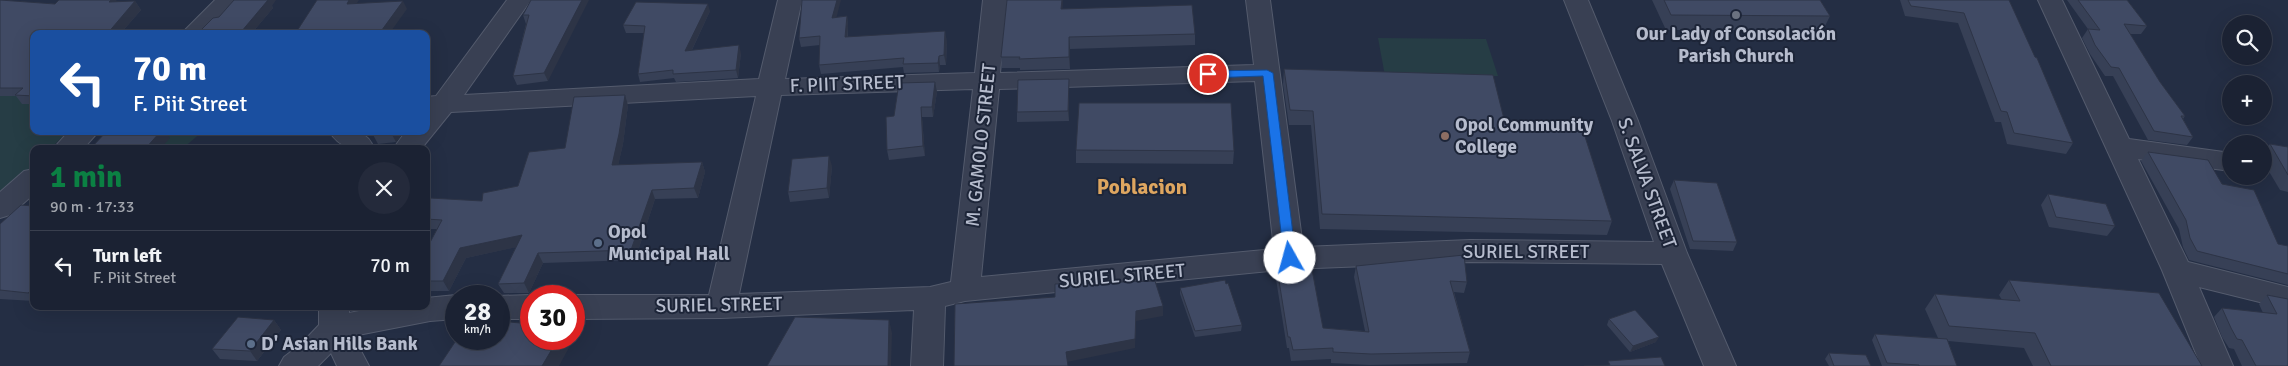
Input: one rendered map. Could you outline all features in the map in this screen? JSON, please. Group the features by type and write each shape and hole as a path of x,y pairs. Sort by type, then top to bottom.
{"street":[{"path":"197,30 229,0"},
{"path":"435,105 519,0"},
{"path":"721,306 790,0"},
{"name":"M. GAMOLO STREET","path":"966,290 995,0"},
{"path":"1258,0 1290,258"},
{"name":"S. SALVA STREET","path":"1576,0 1625,121 1672,252 1720,366"},
{"path":"2050,0 2177,270 2217,366"},
{"name":"F. PIIT STREET","path":"435,105 771,87 1267,73"},
{"path":"70,145 82,135"},
{"path":"348,135 360,145"},
{"path":"409,145 418,135"},
{"path":"2118,146 2222,161"},
{"path":"0,208 30,182"},
{"name":"SURIEL STREET","path":"585,307 721,306 930,298 966,290 1131,276 1290,258 1470,251 1672,252"},
{"path":"2177,270 2288,298"},
{"path":"927,366 930,298"},
{"path":"430,309 445,308"},
{"path":"334,317 418,310"},
{"path":"296,366 312,353 334,317"},
{"path":"334,317 353,366"}],"shaded area":[{"path":"1378,38 1486,39 1498,76 1385,76"},
{"path":"0,44 30,61 30,135 64,135 54,145 30,145 30,170 0,196"},
{"path":"157,135 198,135 187,145 148,145"}],"building":[{"path":"0,0 55,4 59,0 135,1 110,30 30,30 30,96 15,95 23,88 0,88"},
{"path":"234,0 268,0 243,30 201,30 213,18 219,17"},
{"path":"317,0 349,0 347,4 403,1 382,30 298,30"},
{"path":"531,0 582,0 544,73 513,76 529,15 523,15"},
{"path":"802,0 837,0 832,18 847,16 845,37 945,31 944,55 939,56 938,63 903,64 904,58 819,65 820,36 799,38"},
{"path":"1007,0 1062,0 1061,9 1192,5 1195,34 1069,37 1069,57 1019,59 1020,57 1001,57"},
{"path":"1664,0 1820,0 1830,16 1671,15"},
{"path":"1908,0 2009,0 2037,58 2073,143 2014,133 2007,112 2001,111 1964,13 1911,6"},
{"path":"2078,0 2127,0 2147,26 2124,24 2160,82 2185,116 2181,116 2193,137 2154,131 2119,68 2111,67 2095,45 2088,29 2100,30"},
{"path":"636,2 708,4 685,51 739,45 736,70 673,74 673,70 638,74 645,26 623,25"},
{"path":"1284,69 1493,75 1505,123 1581,124 1612,221 1322,214 1313,111 1290,110"},
{"path":"1069,79 1068,111 1017,112 1018,80"},
{"path":"935,82 932,107 921,107 923,146 887,150 886,117 894,116 899,83"},
{"path":"625,95 612,165 702,162 694,188 652,190 631,250 538,253 524,283 498,284 522,235 460,248 443,281 430,281 430,242 442,220 430,219 430,198 482,201 483,193 518,186 529,152 565,148 574,97"},
{"path":"1079,103 1231,103 1234,151 1076,150"},
{"path":"103,135 157,135 149,145 94,145"},
{"path":"2272,144 2288,147 2288,175 2272,147"},
{"path":"2148,152 2208,160 2222,185 2254,190 2278,244 2288,246 2288,274 2197,251 2190,238 2186,220"},
{"path":"829,156 827,188 788,192 792,159"},
{"path":"1674,180 1717,183 1737,242 1693,241"},
{"path":"2048,194 2106,204 2115,226 2056,217"},
{"path":"21,205 30,206 30,291 28,293 0,290 0,224"},
{"path":"1464,255 1467,282 1450,281 1470,352 1371,354 1333,352 1333,348 1293,350 1290,337 1288,337 1276,262 1310,259 1323,328 1369,332 1356,266"},
{"path":"1225,280 1226,284 1228,283 1242,325 1195,331 1180,288"},
{"path":"2009,280 2159,293 2202,366 2051,366 2035,333 1949,326 1935,294 2020,301"},
{"path":"1155,281 1163,306 1136,311 1135,339 1066,352 1068,366 954,366 955,304 1055,297 1055,284"},
{"path":"2267,295 2288,299 2288,366 2256,366 2242,340 2237,339 2222,308 2277,314"},
{"path":"1635,310 1659,337 1633,346 1609,319"},
{"path":"238,317 274,320 250,351 212,349"},
{"path":"795,317 889,320 888,366 767,366"},
{"path":"510,322 520,323 520,350 551,350 542,366 439,366 450,350 510,350"},
{"path":"1875,334 1947,339 1957,366 1919,366 1887,363"},
{"path":"1829,353 1866,355 1871,366 1834,366"},
{"path":"1661,357 1665,366 1584,366 1610,365 1608,361"}],"place":[{"name":"Our Lady of Consolación Parish Church","path":"1736,15"},
{"name":"Opol Community College","path":"1445,136"},
{"name":"Opol Municipal Hall","path":"598,243"},
{"name":"D' Asian Hills Bank","path":"251,344"}],"district":[{"name":"Poblacion","path":"1142,187"}],"route":[{"path":"1208,74 1267,73 1290,258"}]}
